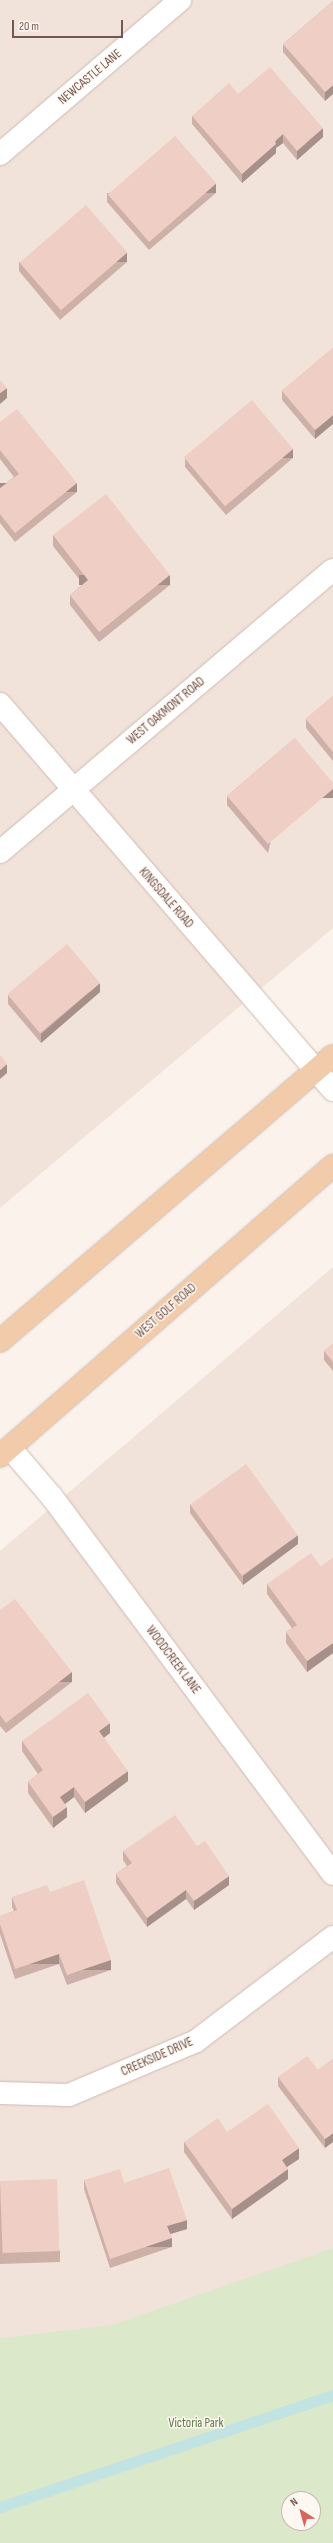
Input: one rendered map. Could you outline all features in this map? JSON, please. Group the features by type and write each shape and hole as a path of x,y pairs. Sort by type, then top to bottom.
{"main road":[{"path":"0,1341 333,1056"},
{"name":"WEST GOLF ROAD","path":"5,1452 333,1166"}],"street":[{"name":"NEWCASTLE LANE","path":"0,154 180,0"},
{"name":"WEST OAKMONT ROAD","path":"0,852 333,570"},
{"name":"KINGSDALE ROAD","path":"0,704 72,791 333,1090"},
{"name":"WOODCREEK LANE","path":"5,1452 52,1497 333,1874"},
{"name":"CREEKSIDE DRIVE","path":"0,2093 69,2094 196,2041 333,1937"}],"shaded area":[{"path":"0,0 333,0 333,928 0,1208"},
{"path":"333,1267 333,2387 0,2492 0,1551"}],"green space":[{"name":"Victoria Park","path":"333,2248 333,2543 0,2543 0,2338 112,2325"}],"building":[{"path":"333,1 333,85 325,92 283,44"},
{"path":"270,67 323,128 297,151 283,134 275,141 276,144 242,174 192,116 229,83 238,94"},
{"path":"175,136 216,184 149,242 108,194"},
{"path":"86,205 127,253 61,310 20,263"},
{"path":"333,348 333,415 315,430 282,391"},
{"path":"0,380 7,388 0,393"},
{"path":"252,400 293,449 225,506 184,457"},
{"path":"17,409 77,483 15,533 0,514 0,488 19,474 0,450 0,422"},
{"path":"106,494 170,575 99,632 70,595 88,580 53,535"},
{"path":"333,696 333,752 306,719"},
{"path":"295,738 333,783 333,789 268,844 227,796"},
{"path":"67,944 100,983 40,1033 7,994"},
{"path":"0,1055 7,1064 0,1070"},
{"path":"333,1344 333,1362 324,1351"},
{"path":"246,1464 298,1535 242,1576 190,1505"},
{"path":"311,1553 321,1567 333,1558 333,1643 307,1661 286,1632 297,1625 267,1584"},
{"path":"15,1599 72,1672 6,1723 0,1715 0,1610"},
{"path":"88,1693 110,1723 99,1731 128,1771 85,1802 74,1787 60,1797 67,1807 53,1817 28,1782 43,1770 22,1741"},
{"path":"175,1815 197,1846 205,1841 229,1876 194,1901 186,1890 147,1918 116,1874 132,1863 123,1851"},
{"path":"84,1880 111,1960 67,1975 59,1954 15,1969 0,1924 0,1916 17,1910 12,1897 47,1885 50,1892"},
{"path":"307,2056 318,2070 333,2059 333,2133 325,2139 278,2077"},
{"path":"268,2104 299,2148 282,2160 288,2169 232,2209 184,2142 218,2118 227,2132"},
{"path":"169,2168 187,2220 167,2226 172,2238 110,2259 84,2180 120,2169 124,2183"},
{"path":"57,2179 60,2251 3,2253 0,2181"}],"waterway":[{"path":"0,2507 333,2395"}]}
